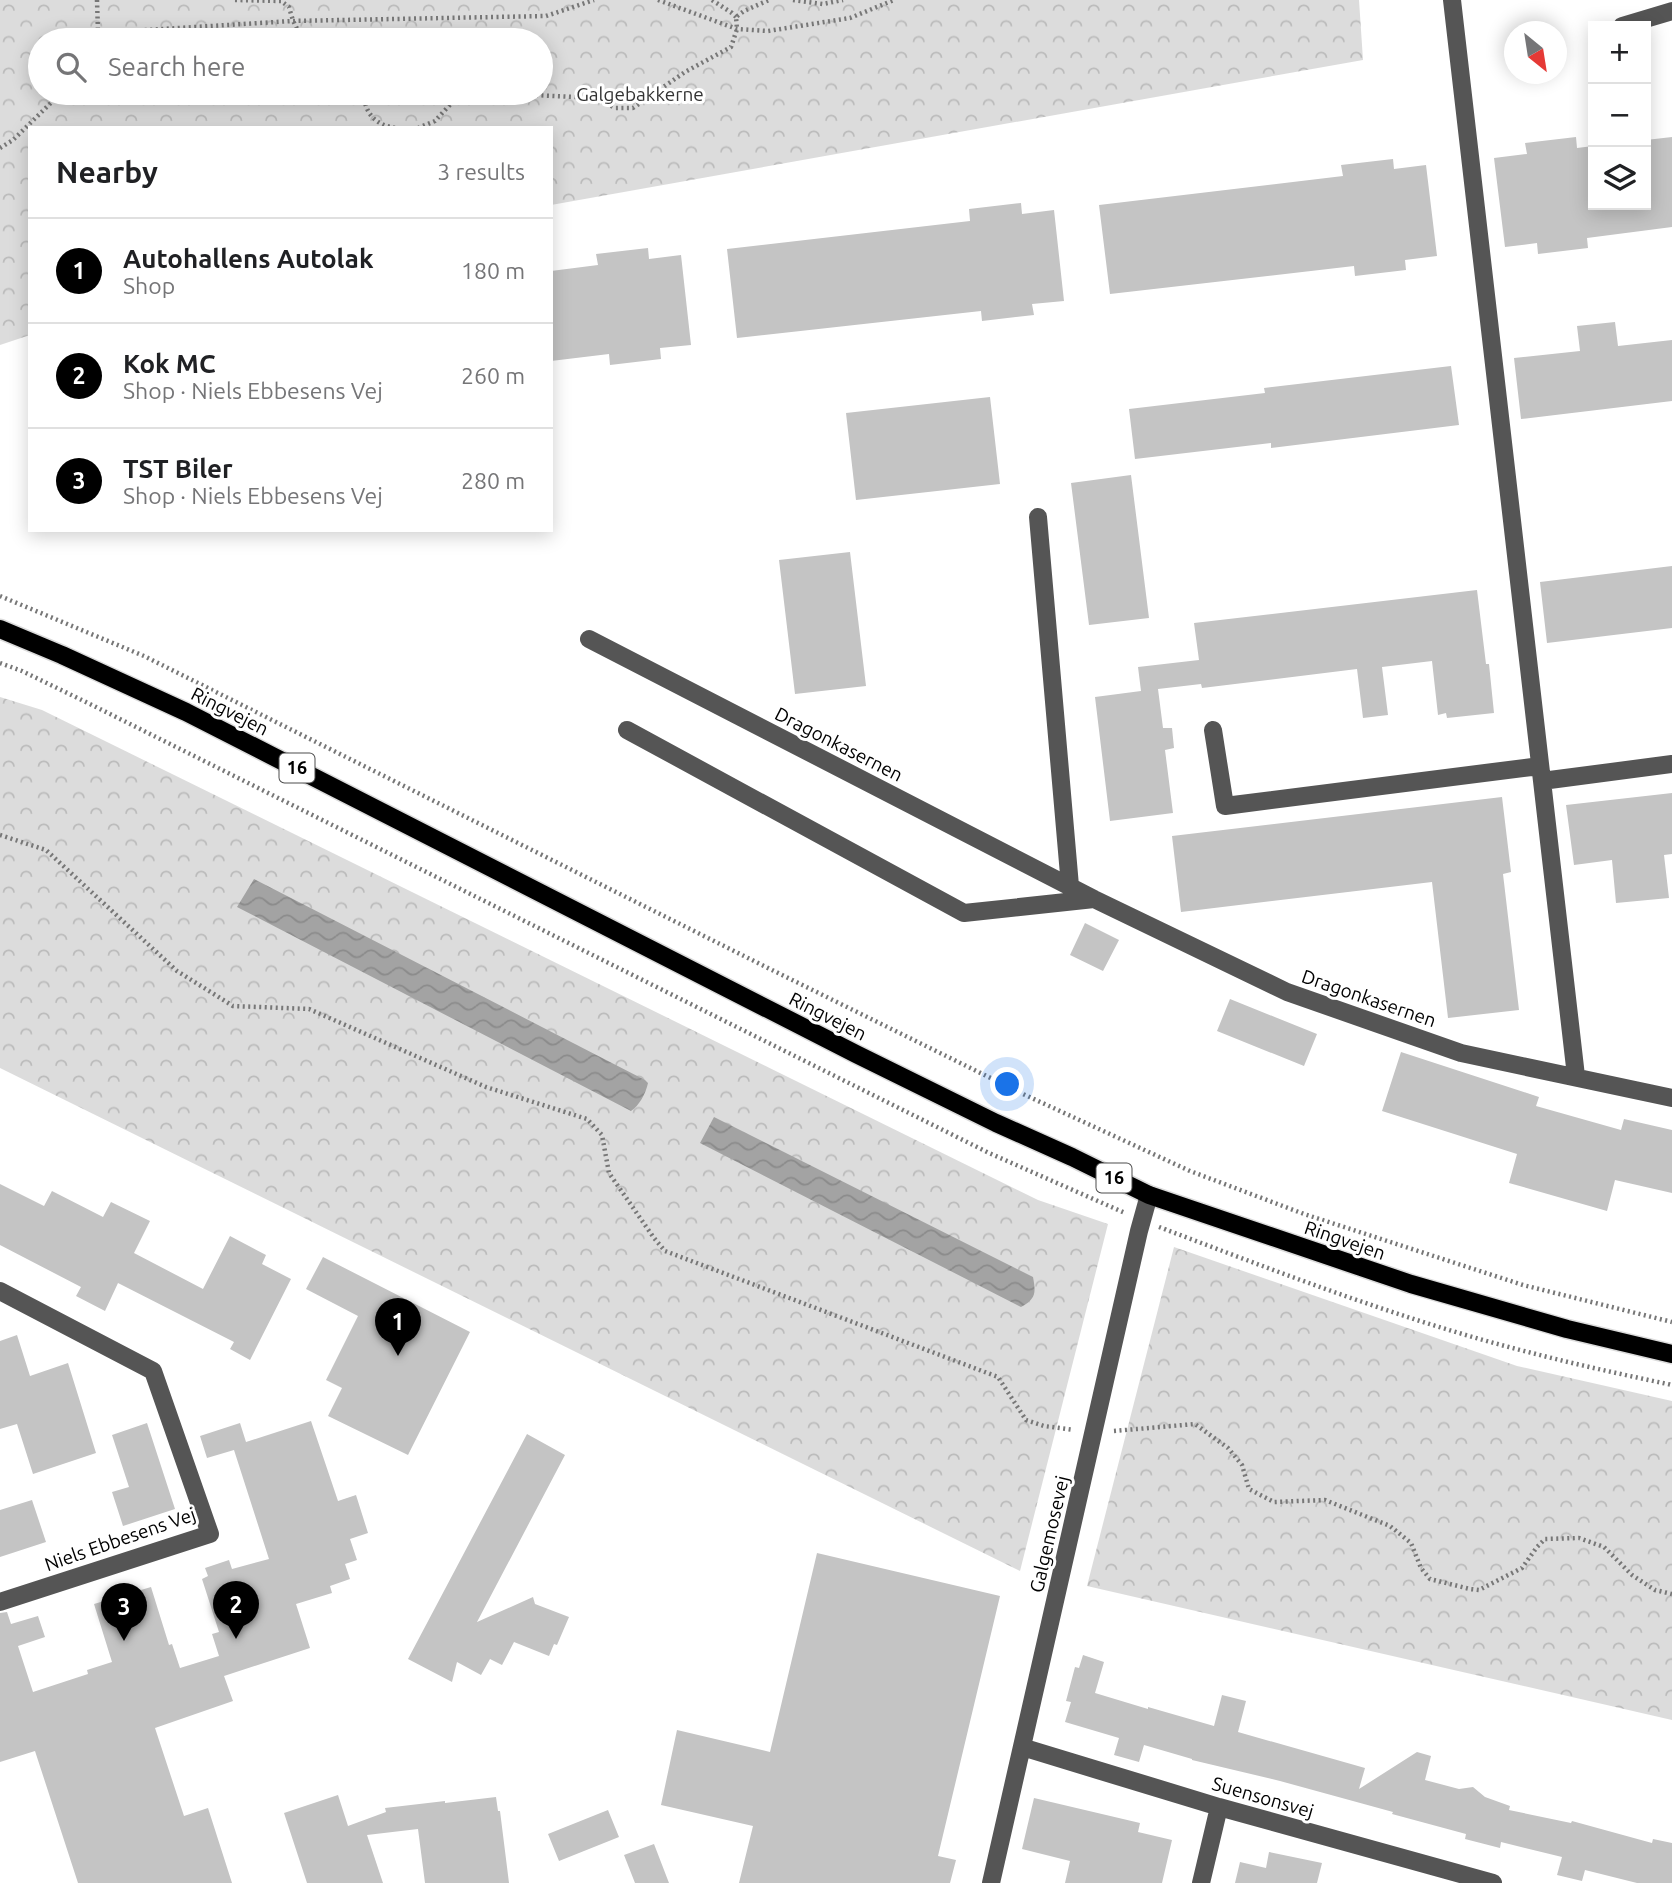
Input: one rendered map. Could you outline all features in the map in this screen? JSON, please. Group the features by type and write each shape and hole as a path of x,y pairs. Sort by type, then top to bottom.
{"main road":[{"name":"Ringvejen","path":"0,629 186,712 856,1054 1149,1195 1411,1284 1567,1329 1672,1354"}],"street":[{"path":"1452,0 1576,1076"},
{"path":"1638,21 1672,10"},
{"path":"1038,517 1070,886"},
{"name":"Dragonkasernen","path":"589,639 1094,899 1287,992 1461,1053 1672,1098"},
{"path":"627,730 964,913 1094,899"},
{"path":"1213,730 1225,806 1541,774 1672,764"},
{"name":"Galgemosevej","path":"991,1883 1149,1195"},
{"name":"Niels Ebbesens Vej","path":"0,1291 153,1371 210,1534 0,1602"},
{"name":"Suensonsvej","path":"1022,1747 1219,1807 1493,1883"},
{"path":"1201,1883 1219,1807"}],"path":[{"path":"97,0 98,28"},
{"path":"235,0 281,1 289,6 292,21 297,28"},
{"path":"179,28 292,21 546,16 594,0"},
{"path":"657,0 737,29 768,31 850,18 894,0"},
{"path":"553,96 596,98 615,108 633,108 685,72 731,47 737,29 736,17 712,0"},
{"path":"736,17 769,0"},
{"path":"793,0 823,4 843,0"},
{"path":"0,148 13,140 49,105"},
{"path":"365,105 372,118 386,126"},
{"path":"423,126 435,121 450,105"},
{"path":"0,596 144,656 1023,1094 1190,1171 1304,1214 1523,1285 1672,1322"},
{"path":"0,835 46,850 177,971 233,1006 309,1009 486,1087 587,1119 602,1135 609,1173 665,1251 998,1377 1026,1420 1044,1426 1094,1433 1195,1424 1228,1448 1242,1465 1249,1489 1274,1503 1325,1500 1390,1526 1411,1543 1421,1568 1430,1579 1479,1590 1522,1568 1545,1539 1578,1538 1604,1546 1632,1575 1655,1590 1672,1594"}],"green space":[{"name":"Galgebakkerne","path":"0,0 1359,0 1363,60 553,205 553,126 28,126 28,336 0,345"},
{"path":"0,697 42,710 1038,1200 1108,1224 1020,1571 0,1068"},
{"path":"1174,1247 1517,1366 1672,1401 1672,1720 1087,1586"}],"water":[{"path":"254,879 645,1080 648,1083 642,1099 631,1111 237,907"},
{"path":"714,1117 1033,1277 1032,1298 1021,1307 700,1143"}],"building":[{"path":"1576,137 1577,148 1588,147 1588,210 1651,210 1651,139 1672,137 1672,227 1587,238 1588,248 1538,254 1537,243 1505,247 1494,158 1527,154 1525,143"},
{"path":"1393,159 1394,169 1426,165 1437,256 1405,260 1406,270 1355,276 1354,266 1110,294 1099,205 1343,176 1341,165"},
{"path":"1021,203 1022,214 1054,210 1064,301 1032,304 1034,315 982,321 981,311 737,338 727,249 970,221 969,209"},
{"path":"648,248 649,259 681,255 691,345 660,348 661,359 610,365 609,354 553,361 553,271 598,265 596,254"},
{"path":"1615,322 1618,346 1672,340 1672,401 1521,419 1514,358 1580,351 1577,326"},
{"path":"1451,366 1459,425 1271,448 1271,443 1135,459 1129,409 1265,393 1264,388"},
{"path":"990,397 1000,484 856,500 846,413"},
{"path":"1131,475 1149,618 1089,625 1071,483"},
{"path":"850,552 866,686 795,694 779,560"},
{"path":"1672,566 1672,628 1547,643 1540,582"},
{"path":"1477,590 1494,713 1447,718 1446,713 1438,715 1432,661 1382,667 1388,715 1363,718 1357,669 1202,688 1201,684 1158,689 1163,728 1172,728 1174,748 1165,750 1173,813 1110,821 1095,697 1141,691 1138,667 1199,660 1194,623"},
{"path":"1672,793 1672,854 1664,855 1669,898 1616,903 1612,860 1574,865 1566,805"},
{"path":"1502,797 1511,872 1503,874 1519,1010 1448,1018 1432,882 1181,912 1172,836"},
{"path":"1085,923 1119,940 1103,971 1070,955"},
{"path":"1230,999 1317,1034 1304,1066 1217,1031"},
{"path":"1401,1052 1539,1097 1536,1106 1621,1130 1624,1119 1672,1130 1672,1193 1615,1180 1607,1211 1509,1183 1517,1154 1382,1111"},
{"path":"0,1184 44,1206 52,1191 103,1217 111,1202 150,1221 134,1253 203,1289 230,1236 266,1255 262,1264 291,1279 250,1360 230,1349 234,1342 118,1283 105,1311 76,1296 81,1287 0,1245"},
{"path":"323,1257 470,1332 408,1455 328,1416 342,1388 326,1380 358,1316 306,1289"},
{"path":"17,1335 30,1376 68,1363 96,1453 33,1474 17,1424 0,1429 0,1341"},
{"path":"311,1421 338,1501 356,1495 368,1533 350,1539 357,1560 345,1564 350,1579 330,1586 332,1593 296,1604 310,1648 224,1676 233,1701 155,1728 184,1816 208,1808 232,1883 78,1883 35,1751 0,1762 0,1613 7,1612 11,1624 38,1616 45,1637 18,1646 33,1692 88,1674 87,1670 112,1662 94,1604 151,1587 169,1645 172,1644 180,1668 219,1656 212,1634 219,1632 202,1579 208,1576 205,1568 229,1560 232,1569 269,1559 234,1450 207,1458 200,1436 240,1423 246,1442"},
{"path":"147,1423 175,1509 123,1526 112,1492 129,1487 112,1435"},
{"path":"527,1434 565,1455 477,1622 533,1597 535,1604 569,1617 549,1656 514,1642 502,1665 490,1659 481,1675 457,1662 452,1682 408,1659"},
{"path":"32,1500 46,1542 0,1557 0,1510"},
{"path":"817,1553 1000,1596 938,1856 956,1860 950,1883 739,1883 753,1826 661,1805 677,1730 770,1752"},
{"path":"1083,1655 1104,1662 1095,1693 1148,1709 1214,1726 1222,1695 1246,1701 1238,1732 1365,1768 1359,1789 1417,1752 1431,1756 1425,1780 1459,1789 1473,1787 1485,1797 1510,1806 1509,1810 1571,1823 1572,1821 1652,1843 1653,1839 1672,1843 1672,1883 1637,1883 1585,1870 1582,1881 1557,1875 1562,1857 1501,1842 1500,1848 1465,1839 1466,1834 1280,1781 1192,1760 1144,1745 1139,1762 1114,1755 1119,1738 1065,1722 1071,1702 1066,1701 1075,1667 1079,1668"},
{"path":"338,1795 348,1826 386,1812 385,1808 496,1797 509,1883 425,1883 418,1829 367,1835 383,1883 307,1883 284,1813"},
{"path":"1034,1798 1140,1823 1138,1832 1172,1840 1162,1883 1065,1883 1070,1861 1022,1849"},
{"path":"608,1810 619,1837 559,1861 548,1834"},
{"path":"654,1844 669,1883 635,1883 624,1855"},
{"path":"1269,1852 1322,1863 1317,1883 1235,1883 1240,1862 1266,1868"}],"place":[{"name":"Autohallens Autolak","path":"398,1356"},
{"name":"Kok MC","path":"236,1639"},
{"name":"TST Biler","path":"124,1641"}]}
